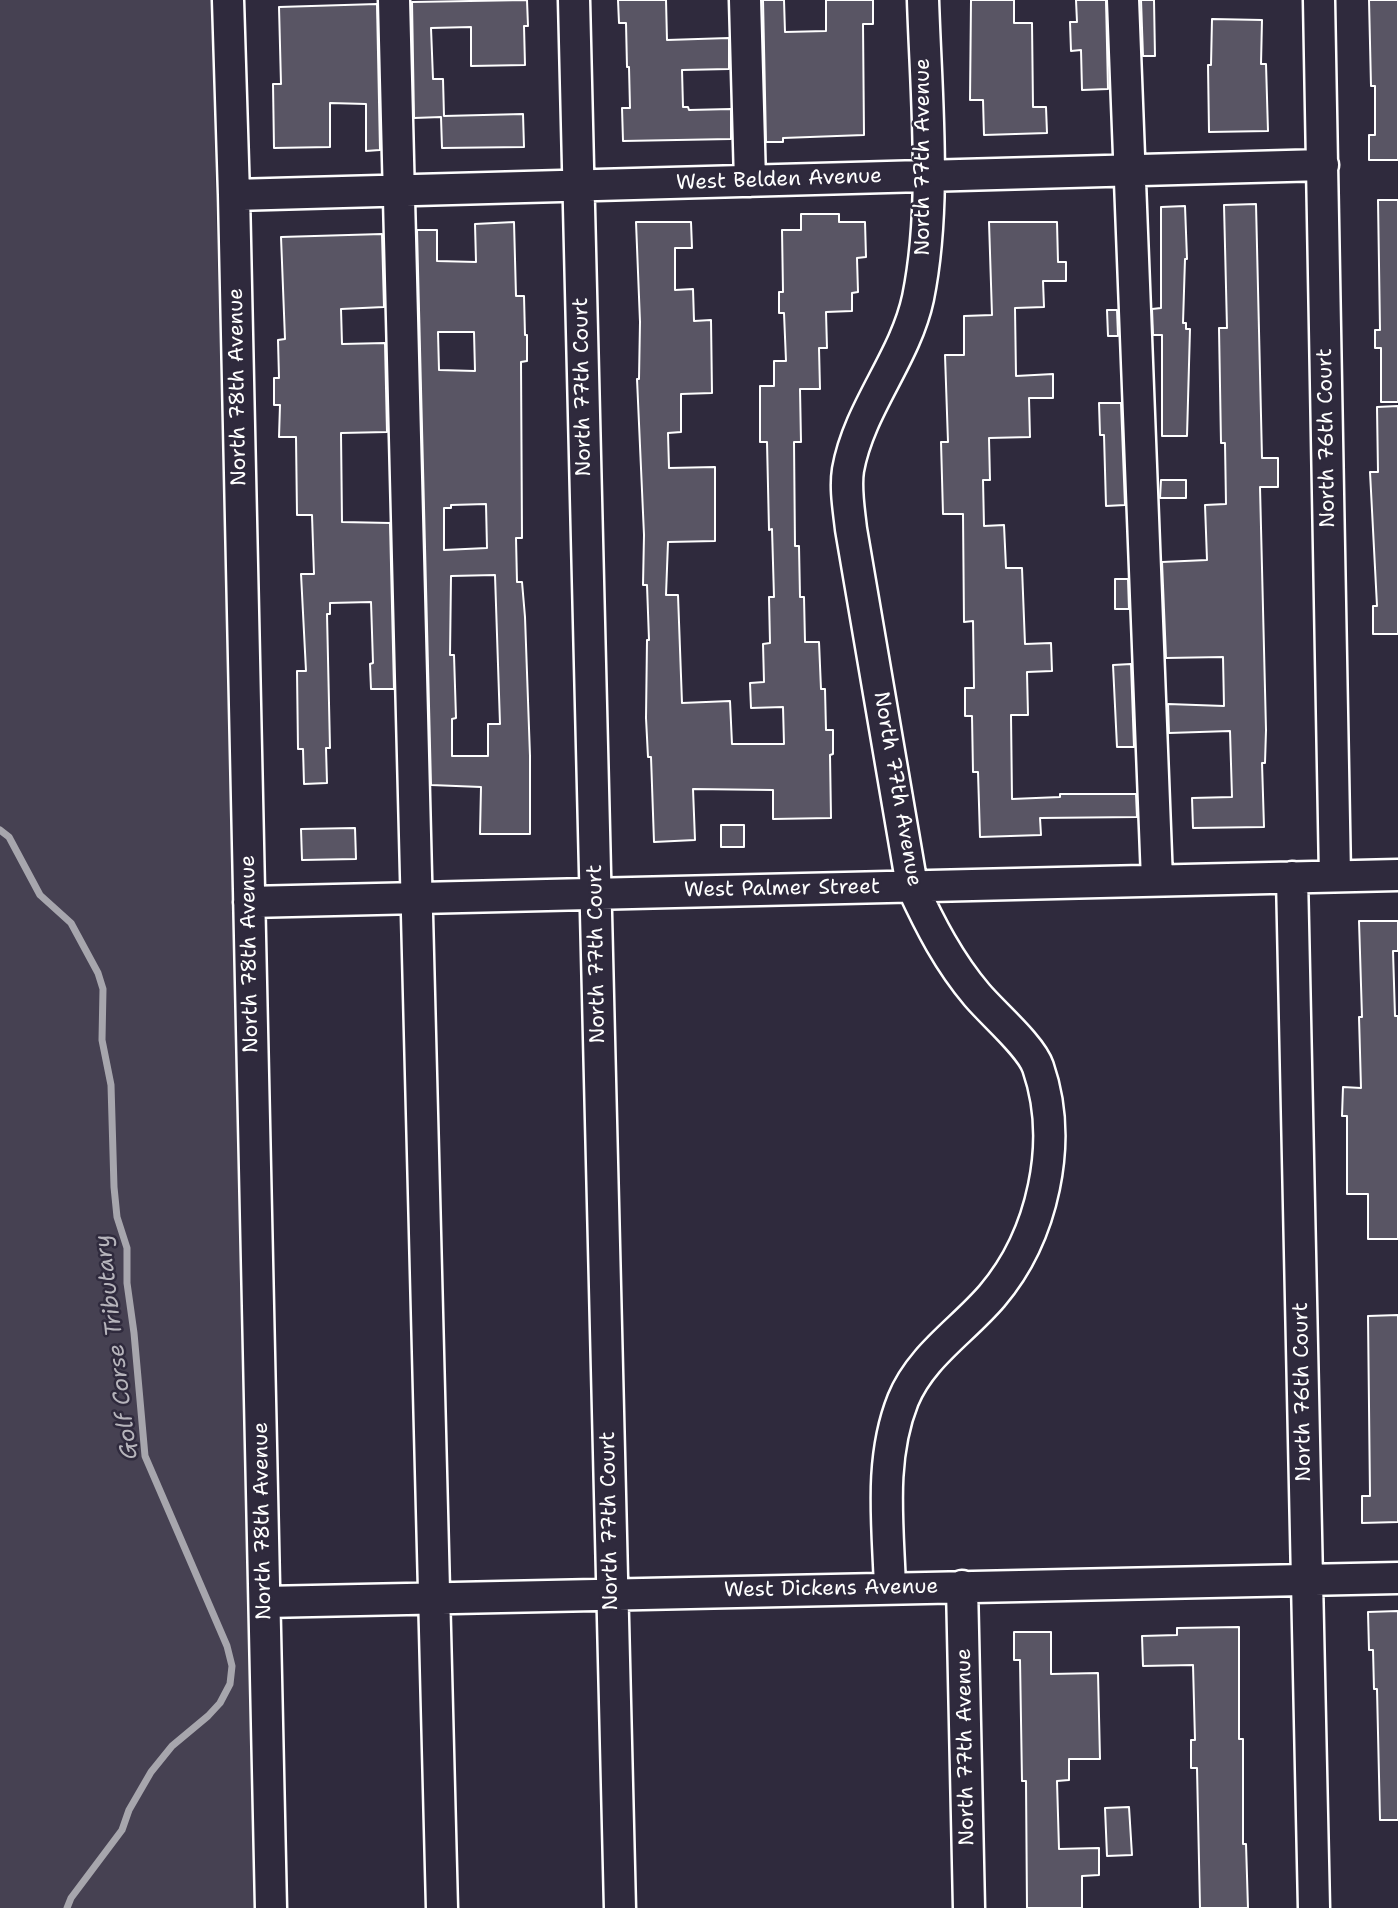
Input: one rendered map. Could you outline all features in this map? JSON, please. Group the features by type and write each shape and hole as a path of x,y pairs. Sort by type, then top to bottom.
{"street":[{"name":"North 78th Avenue","path":"228,0 271,1908"},
{"path":"394,0 442,1908"},
{"name":"North 77th Court","path":"574,0 620,1908"},
{"path":"745,0 750,181"},
{"name":"North 77th Avenue","path":"890,1588 886,1477 891,1437 904,1398 921,1367 991,1296 1016,1264 1033,1228 1046,1174 1049,1126 1045,1092 1037,1063 976,994 930,925 912,886 851,529 847,492 848,470 875,393 912,325 926,246 928,175 923,0"},
{"path":"1123,0 1157,880"},
{"name":"North 76th Court","path":"1320,0 1335,876"},
{"name":"West Belden Avenue","path":"234,195 1323,164"},
{"name":"West Palmer Street","path":"249,902 1398,874"},
{"name":"North 76th Court","path":"1292,877 1314,1908"},
{"name":"West Dickens Avenue","path":"265,1602 1398,1578"},
{"name":"North 77th Avenue","path":"962,1586 970,1908"}],"shaded area":[{"path":"0,0 211,0 259,1908 0,1908"}],"building":[{"path":"527,0 528,26 524,26 525,65 471,66 471,27 431,28 433,79 443,79 444,116 523,114 524,147 442,148 441,117 414,118 412,2"},
{"path":"618,0 666,0 667,40 729,38 729,69 682,70 683,107 688,107 689,110 731,109 731,139 623,141 622,108 630,108 629,67 626,23 619,23"},
{"path":"763,0 784,0 785,32 826,31 826,0 873,0 873,24 863,24 864,135 783,138 783,142 766,142"},
{"path":"971,0 1014,0 1014,23 1032,23 1033,107 1046,107 1047,133 984,135 983,100 970,100"},
{"path":"1076,0 1106,0 1108,89 1082,90 1081,50 1071,51 1070,22 1077,22"},
{"path":"1141,0 1154,0 1155,56 1143,56"},
{"path":"1369,0 1398,0 1398,160 1369,160 1369,135 1375,135 1375,86 1371,86"},
{"path":"377,4 380,150 366,151 366,104 330,103 330,147 274,148 273,84 281,84 279,7"},
{"path":"1212,19 1262,20 1261,64 1266,64 1268,131 1209,132 1208,65 1211,65"},
{"path":"1378,200 1398,200 1398,402 1381,402 1381,348 1375,348 1375,330 1380,330"},
{"path":"1256,204 1262,458 1278,458 1278,487 1260,487 1266,730 1265,763 1262,763 1264,827 1193,828 1192,798 1232,797 1230,731 1169,733 1168,704 1224,706 1223,657 1166,658 1162,562 1207,560 1205,505 1226,504 1225,443 1221,443 1219,328 1227,328 1224,205"},
{"path":"1185,206 1187,259 1183,323 1186,323 1186,329 1190,329 1187,436 1162,436 1162,335 1153,335 1152,309 1161,308 1161,207"},
{"path":"801,214 839,214 839,222 865,222 866,257 857,258 858,292 852,293 852,311 826,312 827,348 819,348 820,389 800,389 801,442 794,442 795,546 799,546 800,597 804,597 805,642 819,642 821,689 825,689 826,730 833,730 833,754 830,755 831,818 773,819 773,790 693,789 695,840 654,842 651,757 648,757 646,718 649,640 647,585 643,585 636,222 691,222 692,248 675,248 675,290 693,289 694,321 711,320 712,393 681,394 681,432 668,433 669,468 715,467 715,541 668,542 666,595 678,595 682,703 730,701 732,744 784,744 783,707 751,708 750,683 764,682 763,644 770,643 769,597 774,597 767,442 760,442 760,386 774,386 774,361 786,361 784,313 779,313 779,292 783,292 782,230 801,230"},
{"path":"514,222 516,296 524,296 527,361 521,362 522,538 516,538 517,582 522,582 525,617 530,834 480,834 481,787 431,785 417,230 437,230 437,261 476,262 475,224","holes":["438,332 474,332 475,371 439,370","486,504 487,548 444,550 444,508 451,508 451,505","495,575 500,724 488,724 488,756 452,756 452,719 456,718 454,655 450,655 451,576"]},
{"path":"989,222 1057,222 1058,262 1066,262 1066,281 1043,281 1044,307 1015,308 1016,376 1053,374 1053,398 1029,398 1030,437 989,438 990,480 983,480 984,526 1004,525 1006,568 1022,568 1025,644 1051,643 1052,671 1027,672 1028,715 1011,715 1012,799 1060,797 1060,794 1136,794 1137,817 1040,818 1041,835 980,837 978,772 973,772 972,716 965,716 965,688 974,688 973,621 964,622 963,514 943,514 941,442 948,442 945,355 964,355 964,316 992,315"},
{"path":"382,234 384,307 341,309 342,344 385,343 387,432 341,433 342,522 390,523 394,689 371,689 371,602 330,603 330,614 327,614 330,748 326,748 327,783 304,784 303,749 298,749 297,671 306,671 301,574 314,574 312,515 297,515 296,437 279,437 280,405 274,405 274,378 279,378 278,340 285,339 281,237"},
{"path":"1107,310 1117,310 1118,336 1108,336"},
{"path":"1099,403 1121,403 1125,505 1106,506 1104,435 1100,435"},
{"path":"1398,406 1398,634 1373,634 1373,606 1377,606 1370,472 1378,472 1377,407"},
{"path":"1161,480 1186,480 1186,498 1160,498"},
{"path":"1115,579 1128,579 1129,609 1115,609"},
{"path":"1131,664 1134,747 1117,747 1113,665"},
{"path":"721,825 744,825 744,847 721,847"},
{"path":"355,828 356,859 302,860 301,829"},
{"path":"1359,921 1398,921 1398,951 1393,951 1395,1016 1398,1016 1398,1239 1368,1239 1368,1194 1347,1194 1347,1116 1342,1116 1343,1087 1361,1088"},
{"path":"1398,1315 1398,1522 1362,1523 1362,1496 1370,1496 1368,1316"},
{"path":"1398,1611 1398,1820 1380,1820 1377,1689 1374,1689 1373,1650 1369,1650 1368,1612"},
{"path":"1239,1627 1239,1739 1243,1739 1243,1844 1246,1844 1248,1908 1200,1908 1197,1768 1191,1768 1191,1740 1195,1740 1193,1665 1143,1666 1142,1636 1177,1635 1177,1628"},
{"path":"1014,1632 1051,1632 1051,1674 1098,1673 1100,1759 1069,1759 1069,1780 1057,1781 1059,1849 1099,1848 1099,1875 1082,1876 1082,1908 1027,1908 1026,1781 1022,1781 1020,1660 1014,1660"},
{"path":"1129,1807 1132,1855 1107,1856 1105,1808"}],"waterway":[{"name":"Golf Corse Tributary","path":"0,830 9,837 40,895 71,923 98,973 103,989 102,1040 111,1085 114,1187 117,1217 127,1248 127,1283 145,1456 227,1646 232,1666 230,1684 220,1703 172,1746 151,1772 129,1810 122,1830 71,1898 67,1908"}]}
